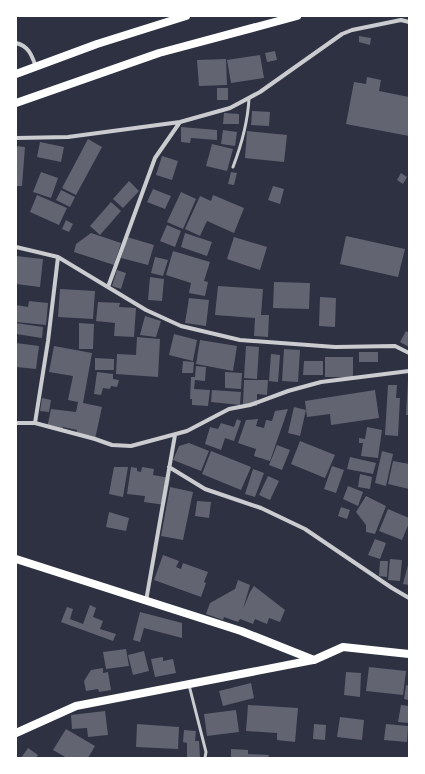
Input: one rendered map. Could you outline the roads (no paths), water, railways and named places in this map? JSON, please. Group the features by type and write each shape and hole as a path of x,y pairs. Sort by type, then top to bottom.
{"main road":[{"path":"16,74 97,44 186,16"},
{"path":"16,103 159,53 297,16"},
{"path":"16,559 241,631 314,660"},
{"path":"16,733 76,706 314,660 343,647 409,654"}],"street":[{"path":"16,138 68,137 180,122 230,108 260,92 342,34 352,30 401,20 409,22"},
{"path":"16,43 22,45 30,52 36,67"},
{"path":"108,287 155,158 180,122"},
{"path":"16,247 58,257 146,310 181,326 240,340 335,347 395,346 409,353"},
{"path":"35,424 48,342 58,257"},
{"path":"16,423 35,424 95,439 112,445 131,446 188,431 229,409 250,405 288,391 321,382 409,371"},
{"path":"146,601 175,435"},
{"path":"169,466 205,489 261,508 305,529 409,598"}],"lane":[{"path":"233,167 238,155 243,132 246,127 249,98"},
{"path":"189,685 206,752 205,758"}]}
